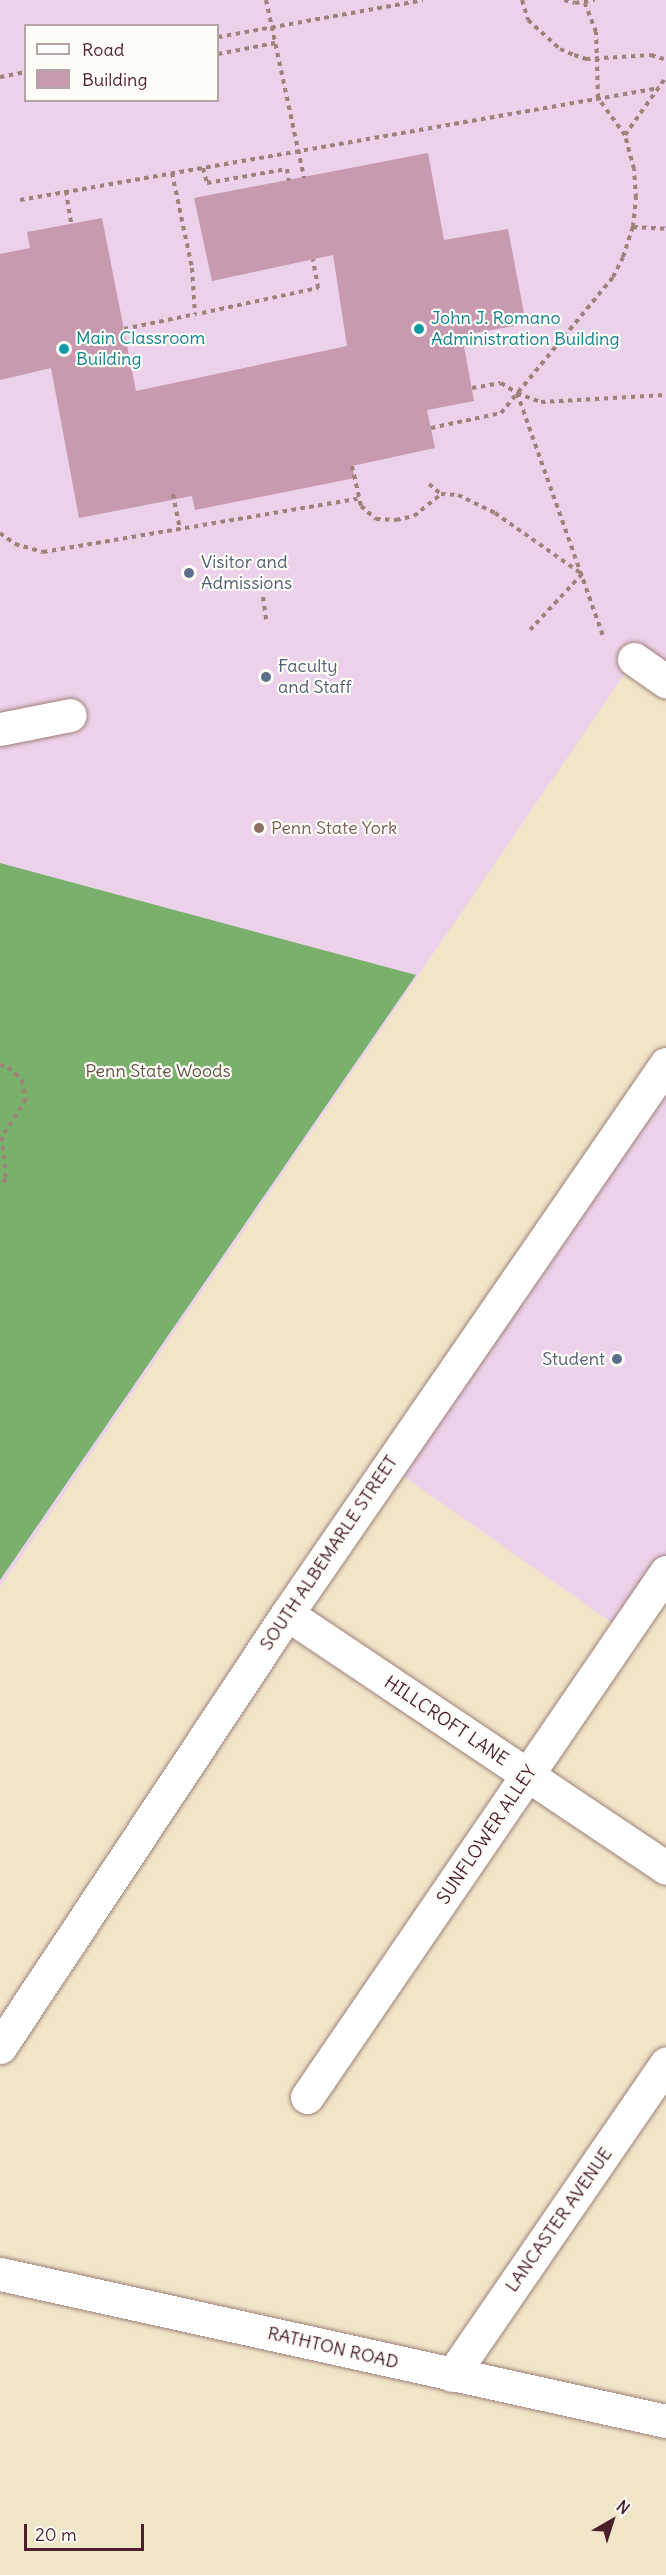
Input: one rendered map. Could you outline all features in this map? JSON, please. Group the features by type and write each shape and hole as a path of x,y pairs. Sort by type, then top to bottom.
{"street":[{"path":"620,652 666,681"},
{"path":"0,729 70,715"},
{"name":"SOUTH ALBEMARLE STREET","path":"0,2047 287,1614 666,1064"},
{"name":"SUNFLOWER ALLEY","path":"307,2097 666,1572"},
{"name":"HILLCROFT LANE","path":"287,1614 666,1868"},
{"name":"LANCASTER AVENUE","path":"452,2375 666,2064"},
{"name":"RATHTON ROAD","path":"0,2274 666,2421"}],"path":[{"path":"266,0 304,178"},
{"path":"219,37 423,0"},
{"path":"522,0 528,20 543,36 560,49 574,55 586,59 651,55 666,60"},
{"path":"564,0 585,3 595,0"},
{"path":"430,428 501,413 613,277 623,257 633,227 636,198 634,169 625,135 598,98 596,32 585,3"},
{"path":"219,54 275,43"},
{"path":"0,77 24,72"},
{"path":"625,135 666,77"},
{"path":"20,200 659,87"},
{"path":"203,168 207,183 287,169 289,181"},
{"path":"172,173 192,268 195,314"},
{"path":"66,191 71,224"},
{"path":"633,227 666,229"},
{"path":"124,329 318,288 314,260"},
{"path":"472,388 501,383 517,393 541,402 666,395"},
{"path":"517,393 582,573 620,652"},
{"path":"352,466 358,499 366,513 376,519 396,520 414,516 441,494"},
{"path":"429,484 441,494 458,495 475,502 582,573"},
{"path":"173,494 180,529"},
{"path":"0,533 15,544 43,552 358,499"},
{"path":"530,630 582,573"},
{"path":"262,597 267,624"},
{"path":"0,1065 8,1067 22,1080 26,1099 2,1137 6,1179 0,1185"}],"shaded area":[{"name":"Penn State York","path":"0,0 666,0 666,681 634,660 0,1587"},
{"path":"666,1064 666,1572 625,1632 389,1466"}],"green space":[{"name":"Penn State Woods","path":"0,863 416,975 0,1580"}],"building":[{"name":"John J. Romano Administration Building","path":"428,153 444,240 508,229 526,324 462,335 474,401 427,410 435,448 352,466 355,478 195,510 192,496 79,518 51,368 0,380 0,254 30,248 27,232 102,218 136,391 347,346 333,255 212,281 194,198"}],"place":[{"name":"John J. Romano Administration Building","path":"419,329"},
{"name":"Main Classroom Building","path":"64,349"},
{"name":"Visitor and Admissions","path":"189,573"},
{"name":"Faculty and Staff","path":"266,677"},
{"name":"Penn State York","path":"259,828"},
{"name":"Student","path":"617,1359"}]}
